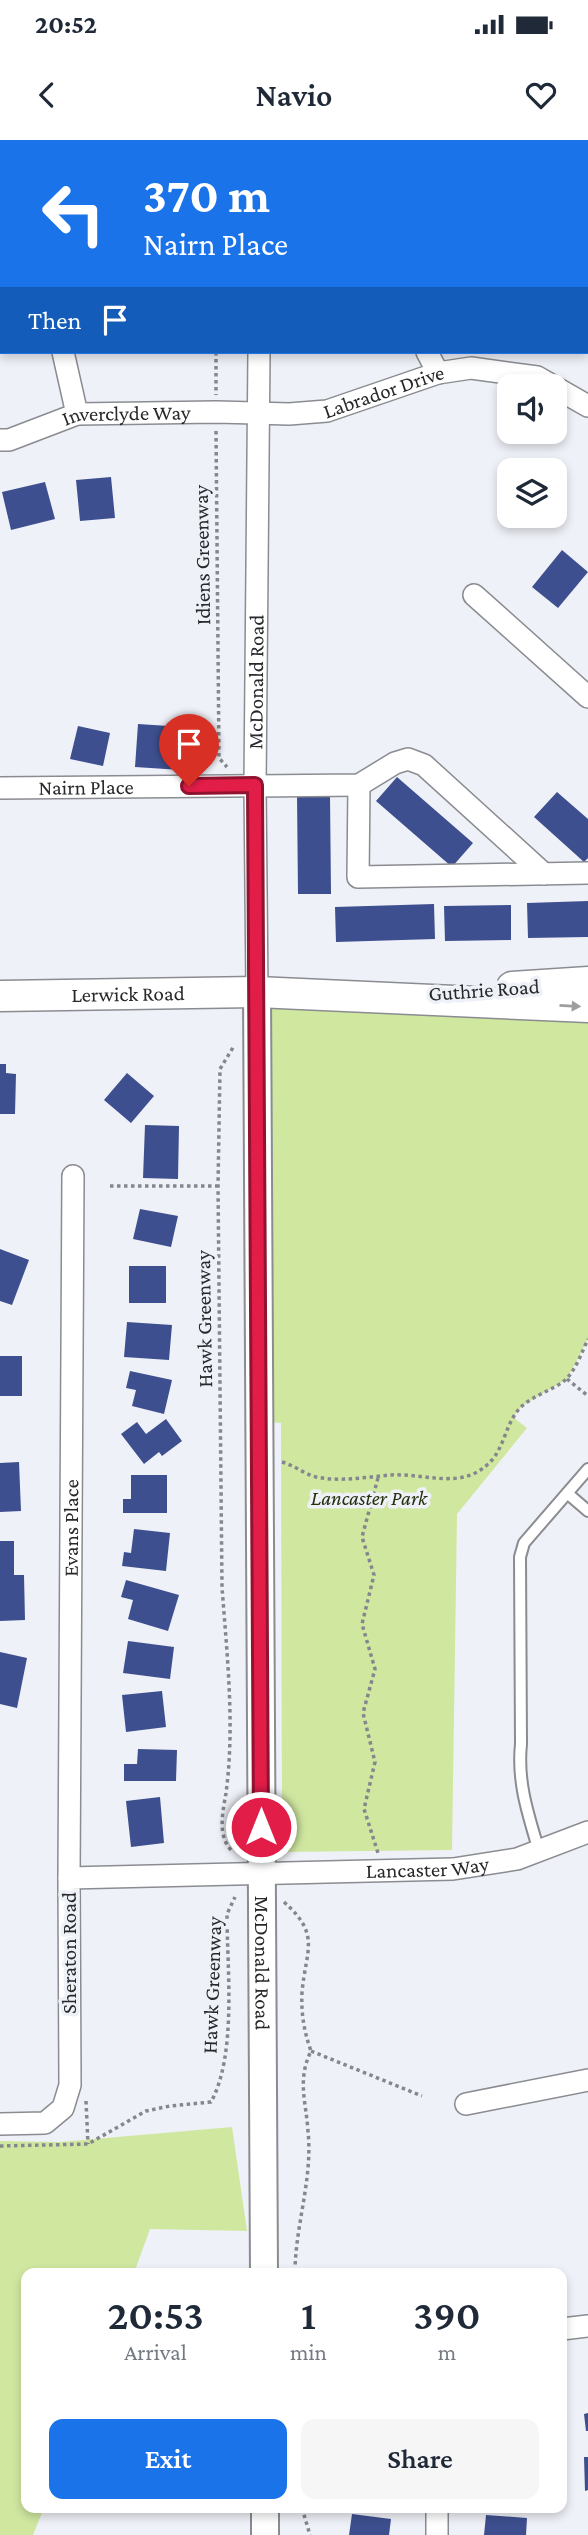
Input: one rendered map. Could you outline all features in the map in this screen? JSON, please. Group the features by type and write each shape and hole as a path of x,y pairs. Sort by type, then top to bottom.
{"main road":[{"name":"Guthrie Road","path":"379,997 588,982"},
{"name":"Lerwick Road","path":"0,996 257,992"},
{"name":"Guthrie Road","path":"257,992 588,1007"}],"street":[{"path":"63,354 77,414"},
{"name":"McDonald Road","path":"259,354 255,785 264,2268"},
{"path":"427,354 438,373"},
{"name":"Labrador Drive","path":"257,413 327,411 438,373 471,369 537,377 588,406"},
{"name":"Inverclyde Way","path":"0,440 9,440 77,414 257,413"},
{"path":"474,595 588,696"},
{"path":"544,874 424,765 408,760 395,763 359,785 358,877 544,874 588,873"},
{"name":"Nairn Place","path":"0,788 359,785"},
{"name":"Evans Place","path":"69,1878 73,1176"},
{"name":"Lancaster Way","path":"261,1873 453,1869 517,1859 588,1832"},
{"name":"Sheraton Road","path":"0,2124 45,2123 63,2108 70,2085 69,1878 261,1873"},
{"path":"466,2104 588,2080"},
{"path":"567,2328 588,2326"},
{"path":"265,2513 265,2535"},
{"path":"437,2513 437,2535"}],"lane":[{"path":"539,1851 521,1788 519,1765 520,1557 524,1543 588,1469"},
{"path":"567,1493 588,1511"}],"path":[{"name":"Idiens Greenway","path":"216,354 219,758"},
{"name":"Hawk Greenway","path":"231,1850 222,1832 229,1766 227,1652 222,1587 218,1186 220,1069 234,1045"},
{"path":"110,1186 218,1186"},
{"path":"259,1457 288,1463 312,1476 328,1479 377,1478 390,1475 446,1479 473,1476 490,1463 503,1443 513,1417 522,1406 567,1379 588,1339"},
{"path":"567,1379 588,1396"},
{"path":"377,1478 362,1537 374,1575 362,1624 375,1669 363,1713 375,1762 364,1809 379,1859"},
{"name":"Hawk Greenway","path":"0,2146 88,2144 146,2111 211,2102 219,2087 227,2048 227,1914 235,1897"},
{"path":"283,1900 299,1914 307,1929 310,1944 302,1992 302,2024 311,2051 303,2068 309,2134 305,2196 296,2268"},
{"path":"311,2051 422,2096"},
{"path":"86,2092 88,2144"},
{"path":"303,2513 310,2535"}],"green space":[{"name":"Lancaster Park","path":"257,992 588,1007 588,1339 567,1379 522,1406 513,1417 527,1428 457,1514 452,1850 282,1852 281,1423 259,1421"},
{"path":"232,2127 247,2231 150,2229 136,2268 21,2268 21,2513 42,2513 33,2535 0,2535 0,2141 60,2142"}],"building":[{"path":"111,477 115,518 80,521 76,480"},
{"path":"45,482 55,519 11,530 2,492"},
{"path":"562,550 588,572 558,608 532,587"},
{"path":"138,724 184,727 181,770 135,767"},
{"path":"78,726 110,733 103,766 70,759"},
{"path":"397,777 473,843 452,867 376,801"},
{"path":"557,792 588,819 588,858 584,862 534,817"},
{"path":"297,795 330,795 331,894 298,894"},
{"path":"588,901 588,937 528,938 527,903"},
{"path":"434,904 435,939 336,942 335,907"},
{"path":"511,905 511,940 445,941 444,906"},
{"path":"0,1064 6,1064 6,1073 16,1074 15,1114 0,1114"},
{"path":"127,1073 154,1096 131,1123 104,1100"},
{"path":"145,1125 179,1126 178,1179 143,1178"},
{"path":"140,1209 178,1216 171,1247 133,1239"},
{"path":"0,1249 29,1260 12,1305 0,1301"},
{"path":"129,1266 166,1266 166,1303 129,1303"},
{"path":"127,1322 172,1325 169,1360 124,1357"},
{"path":"0,1356 22,1356 22,1396 0,1396"},
{"path":"130,1371 172,1380 164,1414 132,1406 136,1390 126,1388"},
{"path":"166,1419 182,1441 162,1456 159,1452 144,1464 121,1434 137,1422 146,1434"},
{"path":"19,1462 21,1511 0,1512 0,1463"},
{"path":"131,1475 167,1475 167,1513 123,1513 123,1499 131,1499"},
{"path":"134,1529 170,1533 166,1571 122,1566 124,1552 131,1553"},
{"path":"0,1541 14,1541 14,1575 24,1575 25,1620 0,1621"},
{"path":"126,1580 179,1595 168,1631 128,1619 133,1600 121,1597"},
{"path":"128,1641 174,1647 170,1679 123,1673"},
{"path":"0,1652 27,1658 17,1708 0,1704"},
{"path":"162,1691 166,1727 126,1732 122,1695"},
{"path":"138,1749 177,1750 176,1781 124,1781 124,1764 137,1764"},
{"path":"160,1797 164,1843 131,1847 126,1801"},
{"path":"588,2413 588,2431 586,2431 584,2414"},
{"path":"584,2457 588,2457 588,2490 585,2491"},
{"path":"352,2514 391,2519 389,2535 349,2535"},
{"path":"486,2515 527,2518 526,2535 484,2535"}],"route":[{"path":"189,786 255,785 261,1827"}]}
